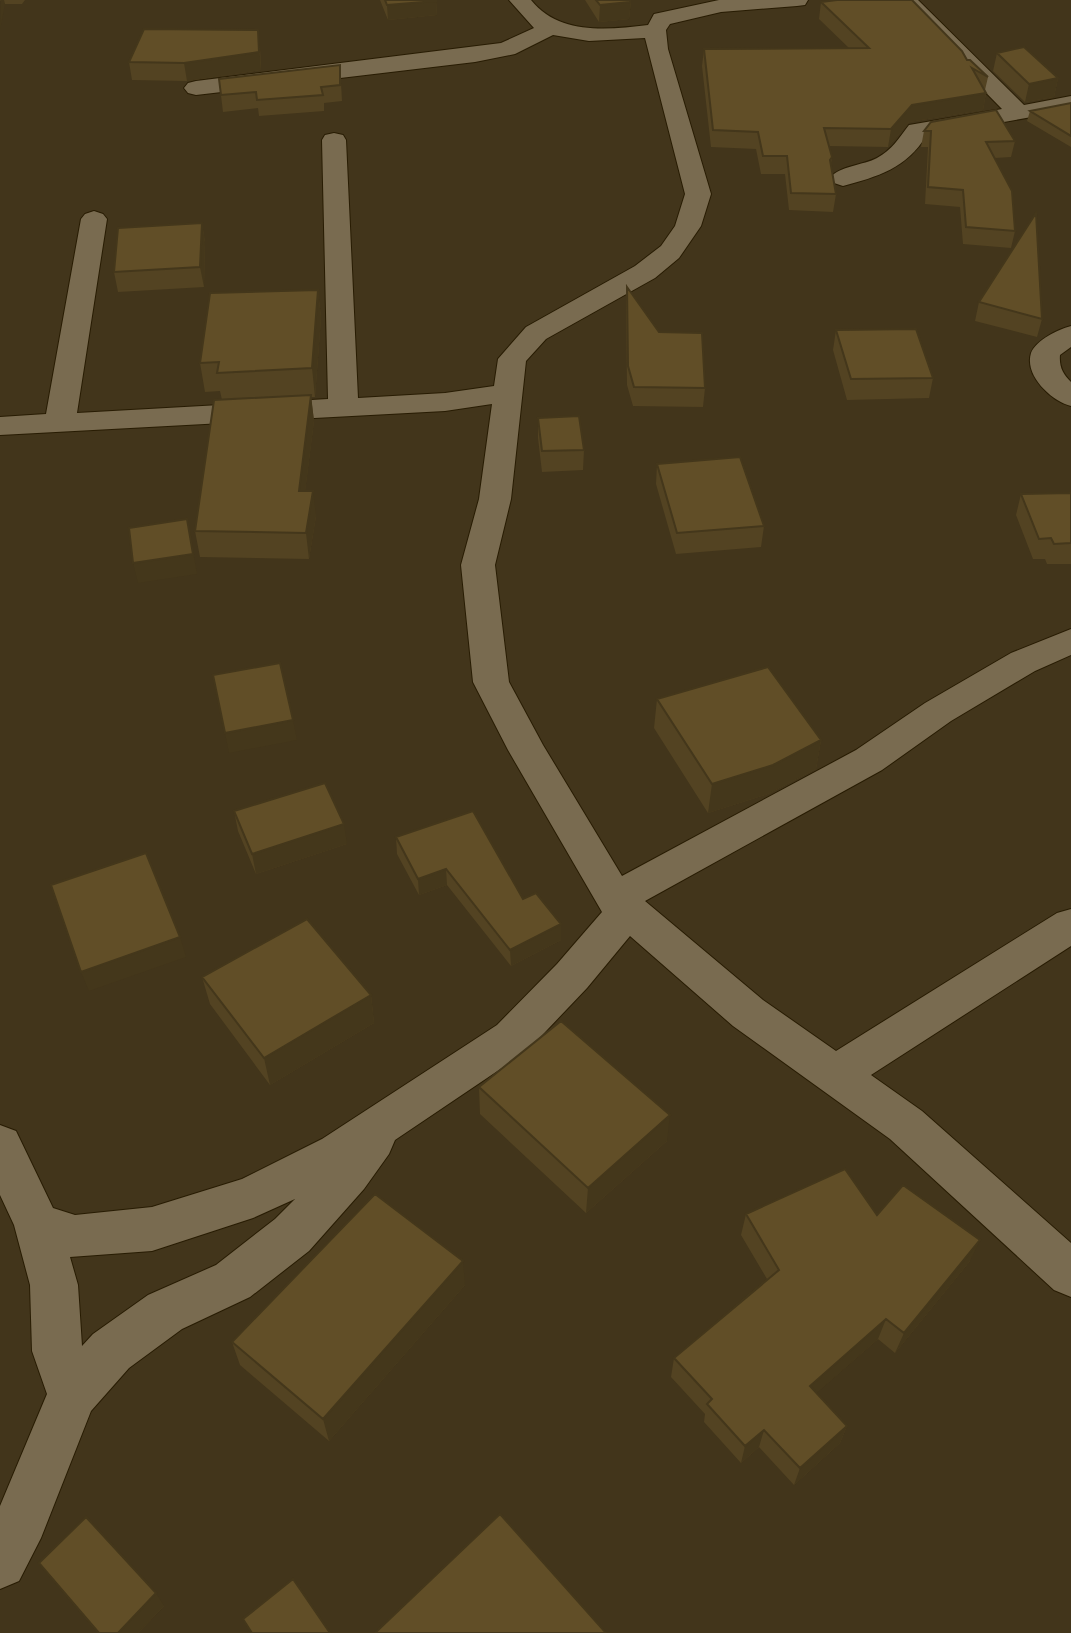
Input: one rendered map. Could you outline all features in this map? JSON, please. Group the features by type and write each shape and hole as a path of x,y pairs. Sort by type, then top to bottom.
{"street":[{"path":"520,0 527,12 551,28 577,33 655,30"},
{"path":"797,0 684,12 662,19 655,30 657,48 698,194 688,226 670,252 645,272 536,333 512,359 495,499 478,565 488,629 491,682 527,750 621,904 748,1013 906,1125 1071,1274"},
{"path":"905,0 1018,112"},
{"path":"196,88 475,55 507,49 551,28"},
{"path":"843,178 875,169 900,157 918,130 1071,103"},
{"path":"334,140 343,407"},
{"path":"60,423 94,219"},
{"path":"1071,334 1046,352 1045,359 1049,377 1071,397"},
{"path":"0,426 445,402 508,393"},
{"path":"37,1223 75,1237 152,1229 253,1197 338,1153 512,1038 572,976 621,904 869,760 939,712 1023,662 1071,641"},
{"path":"835,1075 1071,925"},
{"path":"0,1562 22,1519 72,1394 111,1351 165,1312 233,1281 292,1235 348,1174 389,1118"},
{"path":"0,1145 37,1223 54,1284 57,1351 72,1394"}],"building":[{"path":"385,0 436,0 436,1 387,5"},
{"path":"596,0 630,0 630,2 600,5"},
{"path":"912,0 962,51 967,60 988,77 972,68 986,93 912,105 891,129 824,128 832,157 830,160 836,194 791,193 787,156 763,156 758,132 713,130 704,49 869,48 821,2"},
{"path":"144,29 258,30 259,52 184,63 129,62"},
{"path":"1024,47 1058,78 1029,84 997,53"},
{"path":"340,65 340,85 321,87 323,95 257,100 256,92 221,95 219,79"},
{"path":"1071,103 1071,136 1030,111"},
{"path":"996,110 1015,141 986,142 1012,191 1015,231 966,227 963,190 928,187 931,131 924,131 931,122"},
{"path":"1036,213 1042,319 979,302"},
{"path":"202,223 200,267 114,272 118,228"},
{"path":"627,287 659,332 702,333 705,388 634,387 628,366"},
{"path":"318,290 312,368 217,373 219,362 200,363 210,293"},
{"path":"916,329 933,378 851,379 836,330"},
{"path":"311,395 299,491 313,491 306,533 195,531 214,400"},
{"path":"579,416 584,450 542,451 538,418"},
{"path":"740,457 764,526 677,533 657,464"},
{"path":"1071,493 1071,543 1054,544 1051,538 1039,539 1021,494"},
{"path":"187,519 193,554 133,563 129,528"},
{"path":"280,663 293,720 225,733 213,675"},
{"path":"768,667 821,740 773,765 712,784 657,699"},
{"path":"325,783 344,824 252,854 234,811"},
{"path":"473,811 523,899 536,893 561,924 510,950 446,869 418,879 396,837"},
{"path":"146,853 180,937 81,972 51,885"},
{"path":"307,919 371,995 264,1058 202,977"},
{"path":"561,1021 670,1115 588,1188 479,1087"},
{"path":"845,1169 877,1215 903,1185 980,1240 904,1333 886,1319 810,1386 847,1426 800,1468 764,1430 745,1446 707,1404 712,1399 674,1358 779,1270 746,1214"},
{"path":"375,1194 463,1261 323,1419 232,1342"},
{"path":"500,1514 606,1633 375,1633"},
{"path":"86,1517 156,1593 118,1633 99,1633 39,1563"},
{"path":"293,1579 330,1633 252,1633 243,1619"}]}
